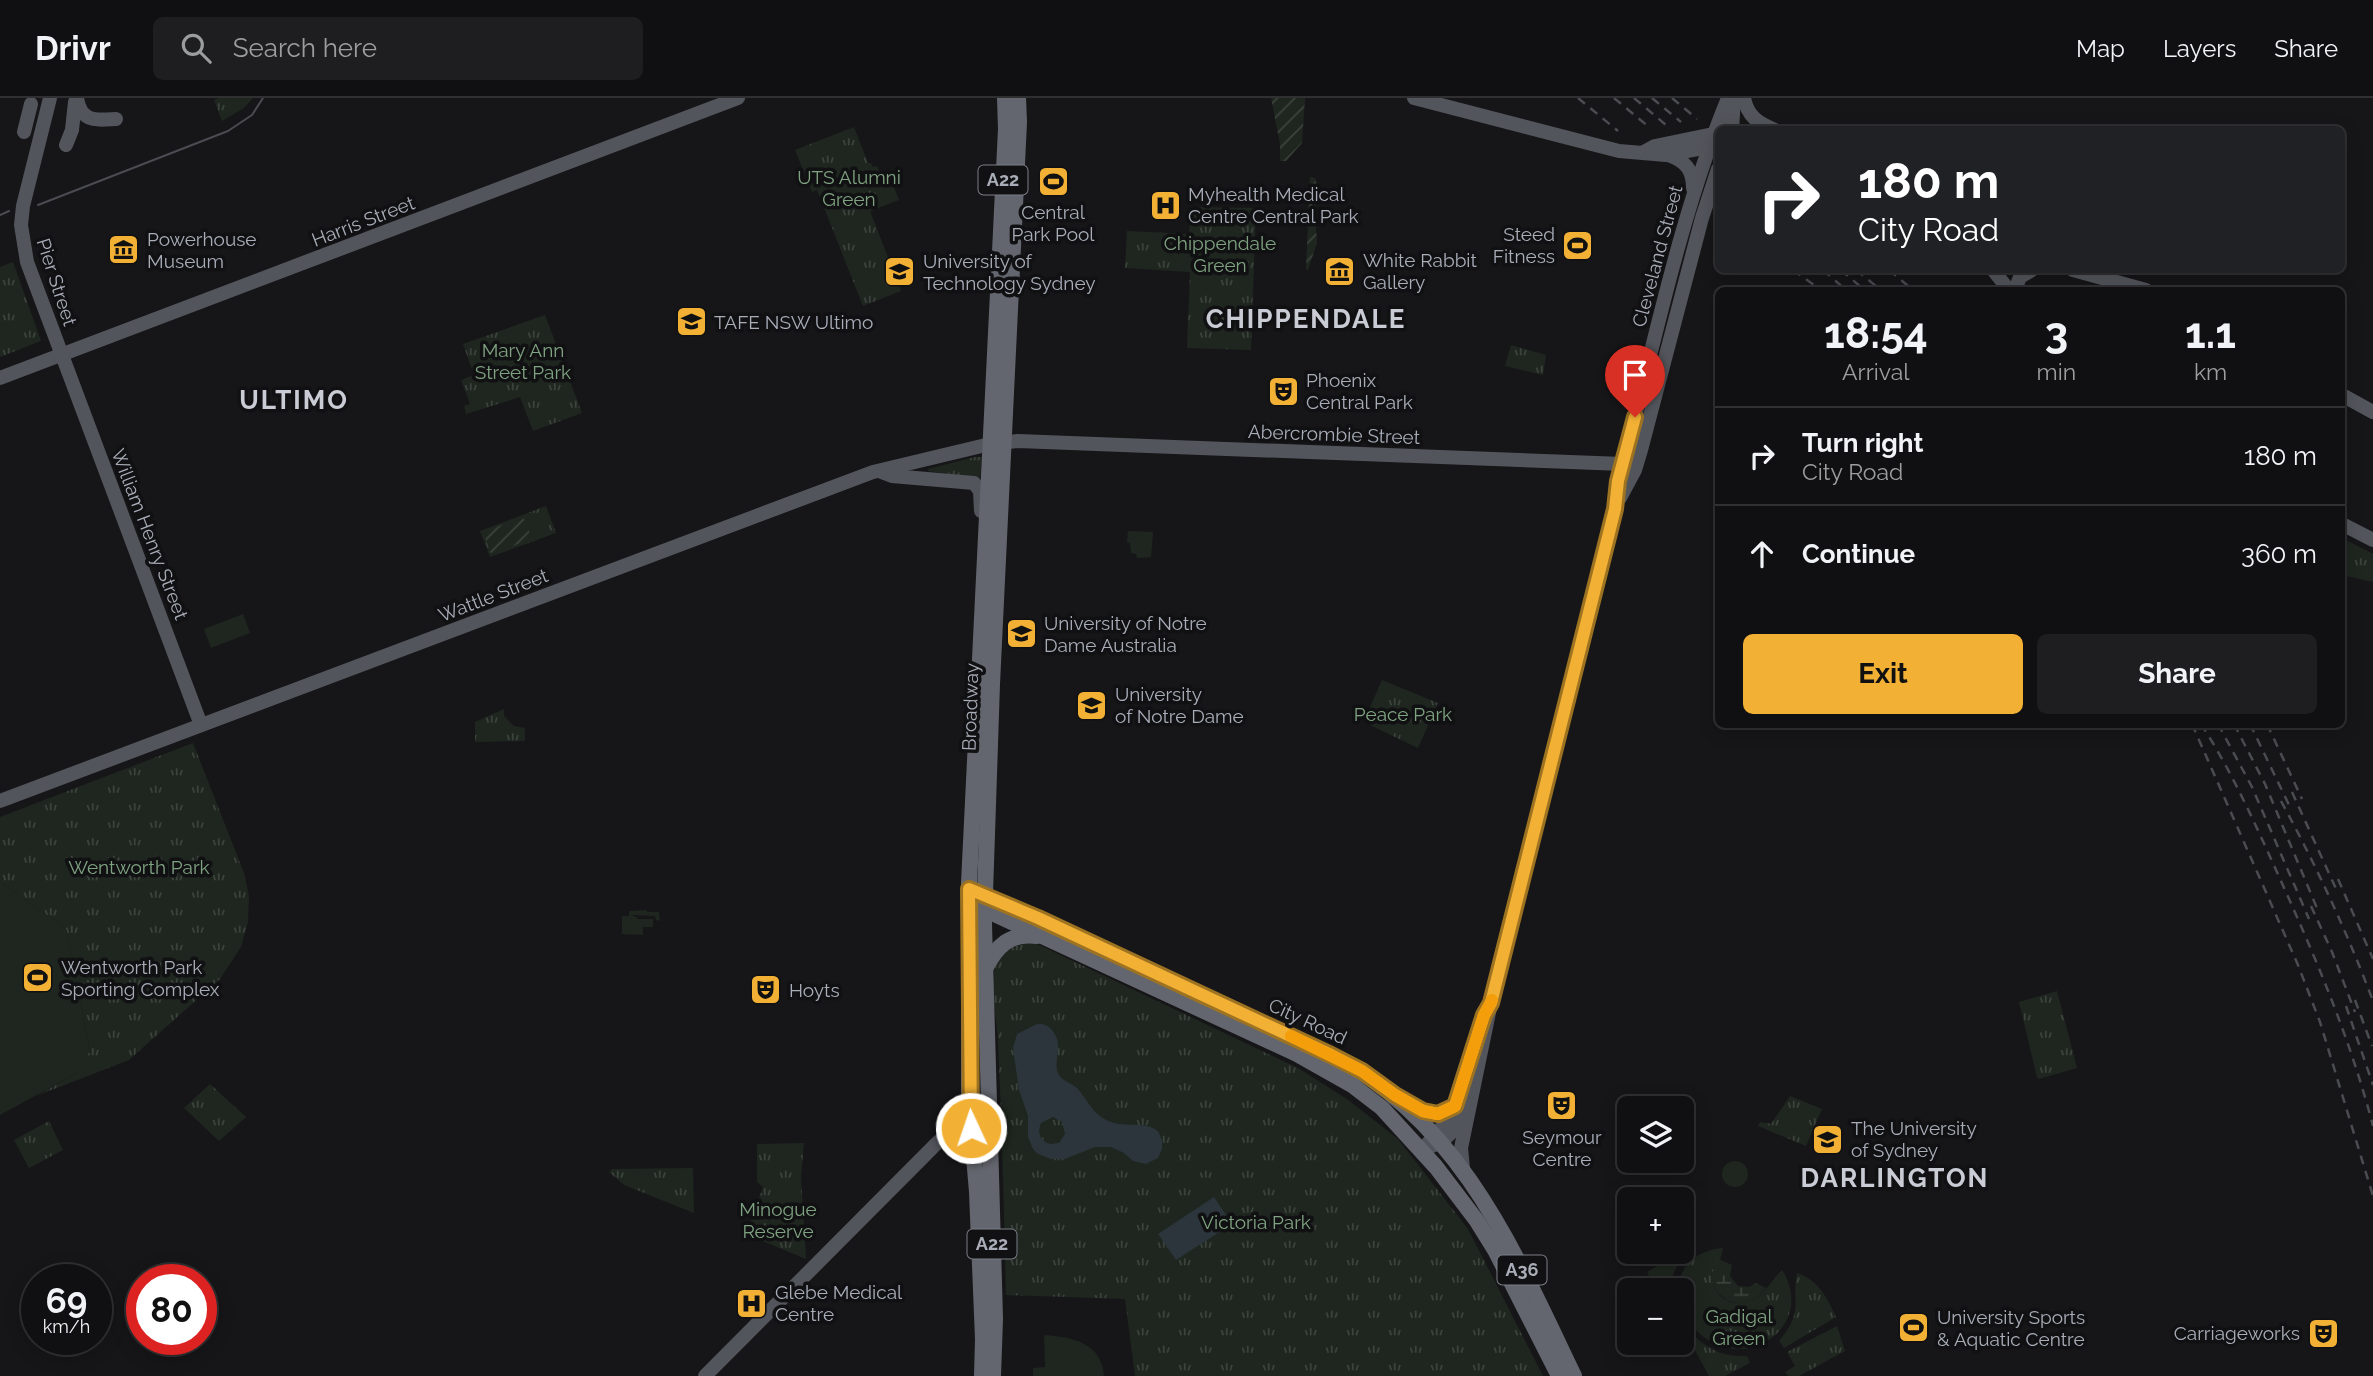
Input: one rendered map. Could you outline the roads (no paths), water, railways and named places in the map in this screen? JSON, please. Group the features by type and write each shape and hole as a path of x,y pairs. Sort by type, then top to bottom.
{"highway":[{"name":"Broadway","path":"981,899 994,890 991,856 986,844 1005,98"},
{"name":"Broadway","path":"988,1317 971,1128 981,899 985,554 997,443 1018,148 1018,98"},
{"name":"Broadway","path":"981,899 988,1128 988,1317"},
{"name":"City Road","path":"981,899 1047,937 1322,1067 1382,1108 1457,1193 1488,1238 1559,1376"},
{"name":"City Road","path":"981,899 1331,1055 1362,1071 1395,1095 1438,1138 1479,1191 1530,1284 1574,1376"},
{"path":"984,970 995,950 1009,939 1024,935 1047,937"},
{"name":"A22","path":"982,1376 988,1317"},
{"name":"A22","path":"988,1317 993,1376"}],"main road":[{"name":"Pier Street","path":"50,98 25,195 22,219 27,262 62,355"},
{"path":"76,98 85,116 96,120 116,119"},
{"path":"66,145 72,130 76,98"},
{"path":"1414,98 1606,148 1666,155 1683,162 1689,168 1693,176 1692,193"},
{"name":"Cleveland Street","path":"1719,126 1728,98"},
{"path":"1732,126 1734,98"},
{"path":"1744,98 1747,108 1758,123 1765,126"},
{"name":"Harris Street","path":"0,378 737,99"},
{"path":"24,132 32,104"},
{"path":"1643,152 1655,146 1714,140"},
{"path":"1666,155 1714,140"},
{"name":"Cleveland Street","path":"1463,1168 1461,1148 1491,1003 1692,193 1714,140"},
{"name":"Cleveland Street","path":"1615,509 1635,470 1702,218 1715,179"},
{"path":"1995,273 2007,287"},
{"path":"2016,287 2020,277 2027,273"},
{"path":"2084,273 2135,287"},
{"name":"William Henry Street","path":"62,355 201,725"},
{"path":"2345,397 2373,412"},
{"path":"1623,464 1646,432"},
{"name":"Abercrombie Street","path":"997,443 1623,464"},
{"name":"Wattle Street","path":"0,801 878,471 997,443"},
{"path":"878,471 892,476 974,483 981,496 980,535 985,554"},
{"path":"2345,526 2373,540"},
{"name":"Cleveland Street","path":"1438,1138 1455,1106 1484,1015 1491,1003"},
{"name":"Cleveland Street","path":"1421,1151 1438,1138 1452,1133 1473,1087"},
{"path":"1395,1095 1430,1114 1445,1112 1455,1106"},
{"path":"705,1376 937,1143 954,1129 988,1128"}],"tram line":[{"path":"38,205 228,131 252,115 263,98"},
{"path":"0,215 9,211"}],"railway":[{"path":"1578,98 1618,131"},
{"path":"1614,98 1649,127"},
{"path":"1634,98 1666,125"},
{"path":"1652,98 1681,122"},
{"path":"1672,98 1697,119"},
{"path":"1797,273 1817,287"},
{"path":"1826,273 1843,287"},
{"path":"1844,273 1861,287"},
{"path":"1860,273 1877,287"},
{"path":"1893,273 1909,287"},
{"path":"2194,728 2298,965 2320,1022 2373,1196"},
{"path":"2203,728 2244,801 2307,941 2344,1032 2373,1126"},
{"path":"2220,728 2252,787 2309,919"},
{"path":"2236,728 2265,784 2319,913"},
{"path":"2252,728 2290,807"},
{"path":"2269,728 2302,799"},
{"path":"2292,792 2337,891"},
{"path":"2281,801 2330,899 2373,1001"},
{"path":"2338,879 2373,959"},
{"path":"2311,906 2355,1012"},
{"path":"2355,1000 2372,1046"},
{"path":"2346,1006 2373,1085"}],"place":[{"name":"Central Park Pool","path":"1053,181"},
{"name":"Myhealth Medical Centre Central Park","path":"1165,205"},
{"name":"Steed Fitness","path":"1578,245"},
{"name":"Powerhouse Museum","path":"124,250"},
{"name":"White Rabbit Gallery","path":"1340,271"},
{"name":"University of Technology Sydney","path":"900,272"},
{"name":"TAFE NSW Ultimo","path":"691,322"},
{"name":"Phoenix Central Park","path":"1283,391"},
{"name":"University of Notre Dame Australia","path":"1021,634"},
{"name":"University of Notre Dame","path":"1092,705"},
{"name":"Wentworth Park Sporting Complex","path":"38,978"},
{"name":"Hoyts","path":"766,990"},
{"name":"Seymour Centre","path":"1562,1106"},
{"name":"The University of Sydney","path":"1828,1139"},
{"name":"Glebe Medical Centre","path":"752,1303"},
{"name":"University Sports & Aquatic Centre","path":"1914,1328"},
{"name":"Carriageworks","path":"2323,1333"}],"district":[{"name":"CHIPPENDALE","path":"1306,319"},
{"name":"ULTIMO","path":"294,400"},
{"name":"DARLINGTON","path":"1895,1178"}],"park label":[{"name":"UTS Alumni Green","path":"849,188"},
{"name":"Chippendale Green","path":"1220,254"},
{"name":"Mary Ann Street Park","path":"523,361"},
{"name":"Peace Park","path":"1403,714"},
{"name":"Wentworth Park","path":"139,867"},
{"name":"Minogue Reserve","path":"778,1220"},
{"name":"Victoria Park","path":"1256,1222"},
{"name":"Gadigal Green","path":"1739,1327"}]}
